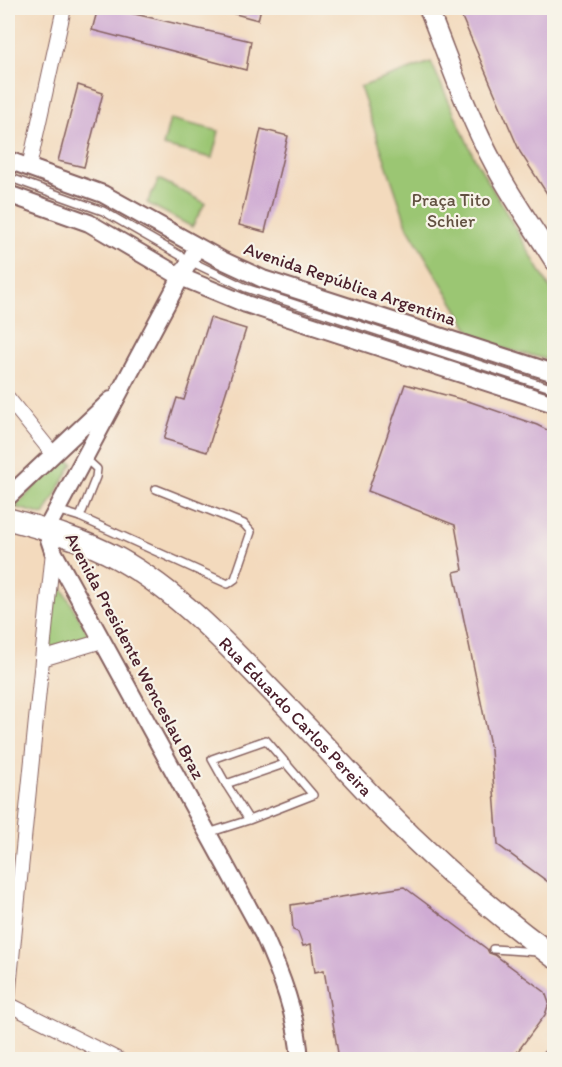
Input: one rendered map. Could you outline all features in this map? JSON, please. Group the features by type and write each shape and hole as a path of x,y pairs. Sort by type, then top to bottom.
{"main road":[{"path":"428,8 474,123 495,166 555,261"},
{"name":"Rua Eduardo Carlos Pereira","path":"8,519 70,538 117,558 155,582 235,652 418,843 491,909 551,955"},
{"path":"551,1059 555,1055"}],"street":[{"path":"29,167 64,8"},
{"name":"Avenida República Argentina","path":"8,160 103,194 194,254 222,261 263,279 555,373"},
{"path":"8,194 89,223 182,277 246,304 555,404"},
{"name":"Avenida Presidente Wenceslau Braz","path":"194,254 46,530 53,550 263,934 283,981 295,1024 300,1059"},
{"path":"8,497 120,391"},
{"path":"8,398 53,454"},
{"path":"8,998 53,550"},
{"path":"42,659 102,641"},
{"path":"8,1004 111,1058"}],"lane":[{"path":"8,177 103,211 194,254 228,280 272,297 555,389"},
{"path":"80,517 97,469 85,458"},
{"path":"57,510 80,517 228,584 235,579 250,532 244,524 156,489"},
{"path":"208,833 249,820 313,795 267,740 212,759 225,784 249,820"},
{"path":"225,784 287,763"},
{"path":"493,949 551,955"}],"green space":[{"name":"Praça Tito Schier","path":"431,62 474,157 554,295 554,361 477,342 408,228 360,87"},
{"path":"170,119 219,131 212,158 163,146"},
{"path":"159,179 205,203 192,227 147,203"},
{"path":"62,458 73,463 44,515 15,507"},
{"path":"57,579 90,637 50,648"}],"building":[{"path":"98,8 109,8 251,41 246,70 92,30"},
{"path":"224,8 261,8 258,20 224,11"},
{"path":"458,8 555,8 555,206 520,152"},
{"path":"78,85 103,93 84,167 58,161"},
{"path":"261,129 288,136 265,232 239,225"},
{"path":"210,318 246,329 207,452 164,439 177,398 184,400"},
{"path":"405,384 471,402 537,425 555,434 555,887 498,845 491,750 454,572 463,570 455,525 368,491"},
{"path":"404,887 487,949 489,953 545,992 549,1003 545,1015 512,1059 339,1059 324,970 315,972 311,944 303,946 298,932 293,930 291,905"}]}
